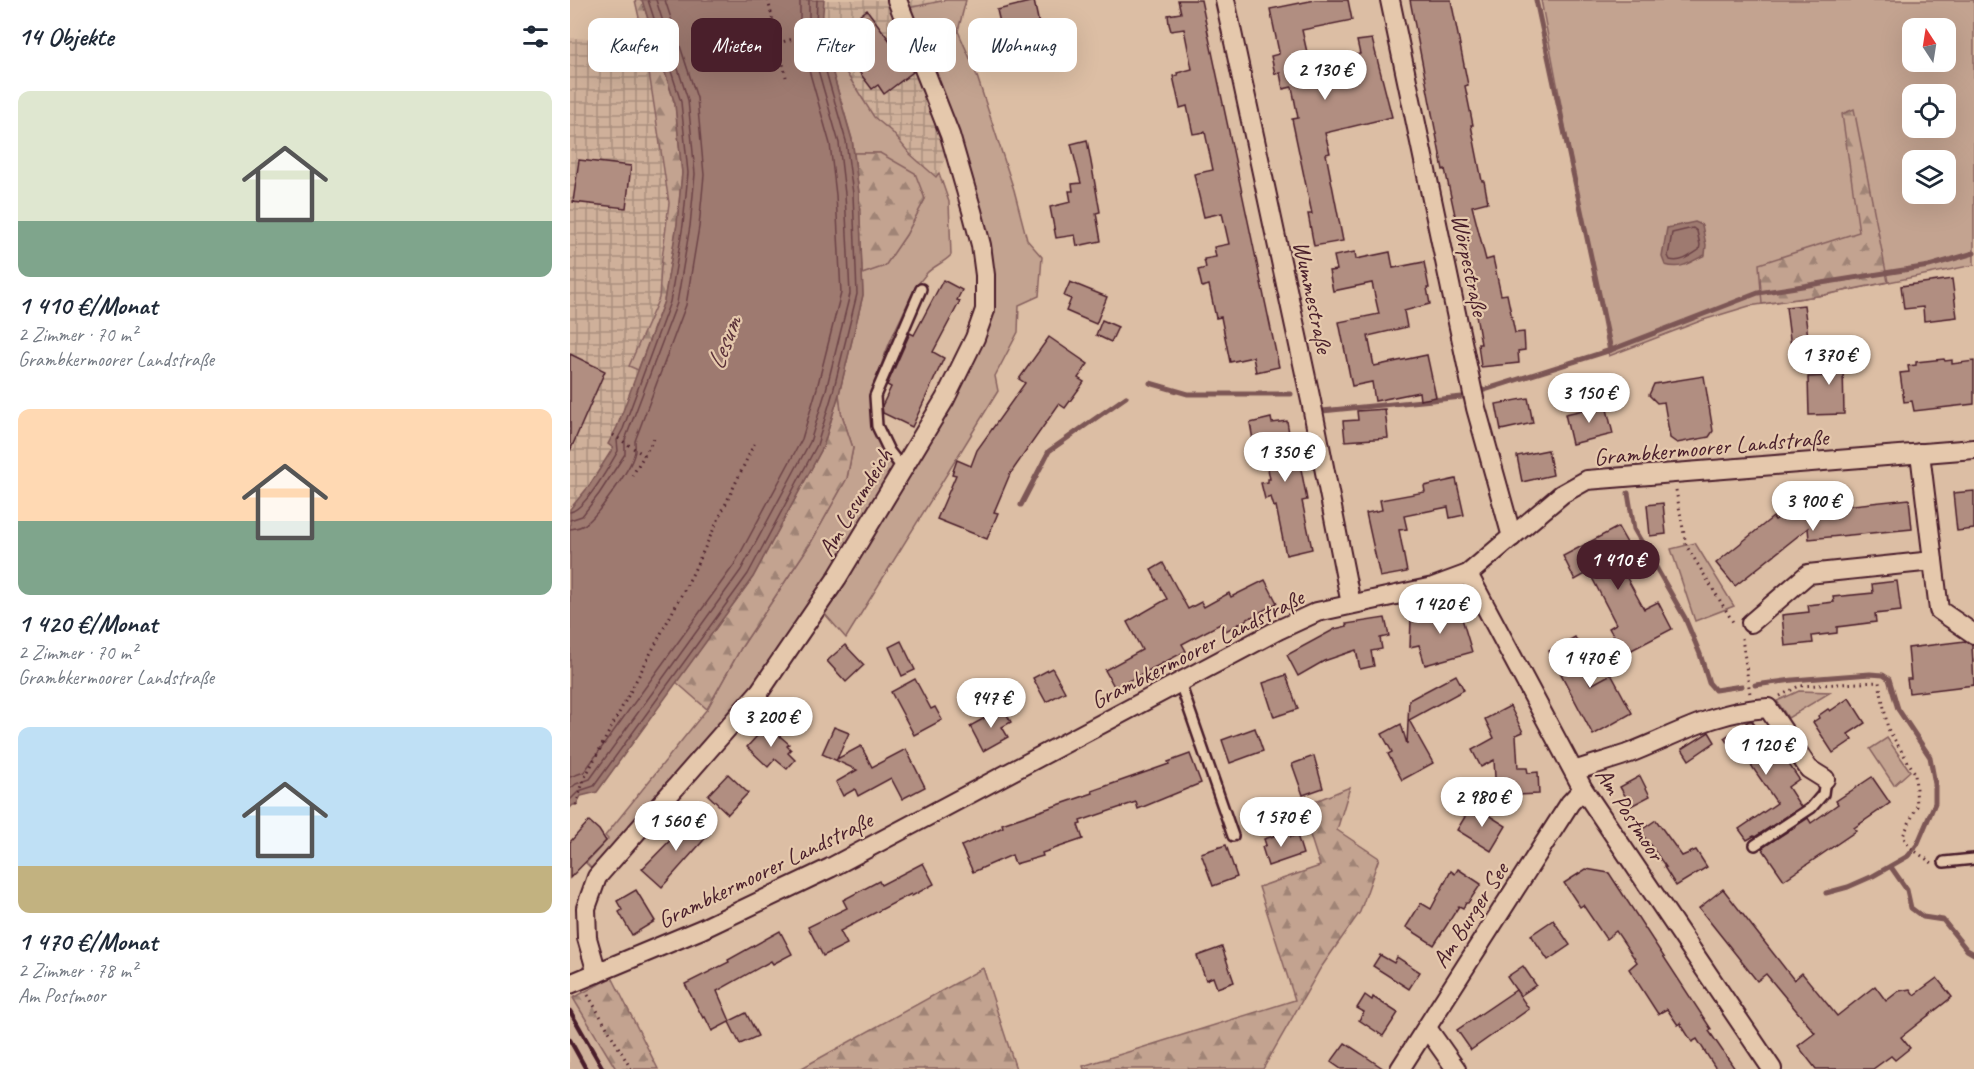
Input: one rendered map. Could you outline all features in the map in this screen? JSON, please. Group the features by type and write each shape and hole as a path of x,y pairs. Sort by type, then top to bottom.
{"street":[{"name":"Am Lesumdeich","path":"583,979 587,938 586,908 597,877 760,691 837,578 903,470 945,399 975,339 986,310 981,245 972,211 950,135 897,0"},
{"name":"Wummestraße","path":"1225,0 1311,401 1351,604"},
{"name":"Wörpestraße","path":"1390,0 1476,408 1512,537"},
{"name":"Grambkermoorer Landstraße","path":"583,979 702,929 830,868 1288,625 1317,612 1433,587 1468,573 1562,494 1587,480 1974,449"},
{"path":"1920,453 1939,610 1974,634"},
{"path":"1742,627 1808,574 1933,561"},
{"name":"Am Postmoor","path":"1468,573 1583,789 1772,1069"},
{"path":"1574,771 1626,754 1707,719 1740,710 1768,708 1809,769 1825,780"},
{"name":"Am Burger See","path":"1400,1069 1570,803 1583,789"},
{"path":"1427,1028 1456,1069"}],"lane":[{"path":"903,470 889,451 877,426 875,396 921,289"},
{"path":"1180,682 1233,836"},
{"path":"1755,845 1811,808 1823,794 1825,780"},
{"path":"1944,862 1974,859"}],"path":[{"path":"768,0 772,18"},
{"path":"782,60 786,77"},
{"path":"613,435 644,455"},
{"path":"632,476 656,435"},
{"path":"576,805 584,779 691,577 756,440"},
{"path":"1673,474 1686,545 1742,627 1752,709"},
{"path":"1778,696 1799,686 1879,682 1888,729 1915,773 1917,806 1903,836 1909,847 1920,855"},
{"path":"583,979 601,1019 631,1069"}],"shaded area":[{"path":"824,0 946,0 895,11 898,18 887,18 887,72 919,72 947,154 937,177 910,154 892,132 874,118 846,72 875,72 875,18 823,18"},
{"path":"570,38 588,38 588,72 649,72 669,203 659,298 630,365 638,370 617,427 608,444 614,447 589,486 570,509"},
{"path":"570,992 573,998 616,1069 570,1069"}],"green space":[{"path":"635,0 642,0 648,18 639,18"},
{"path":"946,0 966,0 958,31 968,54 968,72 976,72 1014,190 1027,240 1042,257 1039,296 1019,305 1018,332 995,376 998,391 846,638 813,604 760,679 594,871 586,863 608,839 605,836 707,709 741,648 810,544 847,478 853,448 841,412 839,394 863,295 862,274 885,265 906,235 925,199 880,153 854,153 833,72 846,72 874,117 936,177 939,173 949,202 951,255 929,271 915,290 891,339 877,380 874,421 879,441 889,460 904,479 991,310 926,72 956,72 956,18 911,18 908,8"},
{"path":"1541,0 1974,0 1974,265 1824,295 1749,306 1703,320 1609,356"},
{"path":"649,72 665,72 675,104 682,173 677,224 664,301 638,370 629,366 659,298 669,203"},
{"path":"1854,109 1888,282 1762,304 1759,264 1859,232 1842,114"},
{"path":"854,153 880,153 915,173 925,199 906,235 885,266 862,274 859,193"},
{"path":"839,394 841,412 853,448 847,478 810,544 741,648 707,709 676,682 753,577 823,447"},
{"path":"1695,543 1734,606 1695,621 1671,549"},
{"path":"1799,691 1831,692 1788,718 1777,701"},
{"path":"1887,738 1910,771 1894,785 1870,749"},
{"path":"1350,787 1337,830 1379,858 1360,912 1320,969 1263,1069 1084,1069 1083,1066 1295,1000 1259,887 1320,866 1301,807"},
{"path":"983,968 1016,1069 800,1069"},
{"path":"612,977 658,1069 616,1069 573,998"}],"water":[{"name":"Lesum","path":"642,0 824,0 823,18 794,18 794,72 832,72 852,140 859,193 863,295 839,394 823,447 753,577 597,792 581,796 576,805 570,808 570,509 589,486 613,448 608,444 617,427 664,301 677,224 682,173 675,104 665,72 679,72 679,18 648,18"},
{"path":"1695,222 1702,225 1706,245 1705,255 1677,267 1665,265 1662,257 1667,228"}],"building":[{"path":"1178,0 1201,0 1279,367 1256,372 1253,357 1230,362 1221,317 1216,318 1209,285 1202,287 1198,270 1206,268 1204,259 1216,257 1214,247 1229,244 1222,213 1204,217 1194,174 1213,170 1205,132 1193,134 1187,106 1180,108 1173,76 1192,69 1184,29 1171,31 1169,24 1168,15 1181,13"},
{"path":"1315,0 1348,0 1352,20 1302,30 1313,79 1339,73 1336,59 1360,54 1357,41 1372,39 1392,117 1325,133 1330,153 1326,154 1343,241 1314,246 1308,214 1312,214 1292,119 1298,118 1292,87 1283,89 1280,73 1275,74 1271,56 1279,52 1270,9"},
{"path":"1410,0 1451,0 1468,85 1465,86 1473,125 1471,125 1488,202 1472,206 1486,260 1493,258 1501,295 1507,294 1515,333 1524,332 1525,350 1518,351 1519,363 1481,367 1478,344 1481,344 1473,298 1445,169 1443,170"},
{"path":"1034,1 1038,18 999,18 997,10"},
{"path":"867,10 873,18 856,18"},
{"path":"875,21 887,37 887,72 913,72 884,94 878,85 872,89 859,72 875,72"},
{"path":"1087,140 1100,212 1096,213 1101,241 1077,246 1075,235 1056,238 1050,207 1071,202 1069,191 1073,191 1072,184 1081,183 1071,144"},
{"path":"579,160 631,166 626,208 573,202"},
{"path":"1355,252 1356,259 1390,252 1393,268 1424,262 1430,304 1404,311 1407,327 1368,336 1374,366 1427,355 1436,397 1420,400 1419,392 1375,401 1372,382 1352,386 1339,322 1379,314 1372,283 1333,291 1329,271 1337,270 1334,256"},
{"path":"1952,279 1957,317 1924,321 1923,307 1904,309 1901,286"},
{"path":"943,280 962,290 957,300 960,301 933,352 944,358 912,427 883,413 882,406 891,387 887,385 910,333 914,335"},
{"path":"1070,282 1107,297 1096,324 1066,311 1071,299 1064,296"},
{"path":"1804,305 1809,345 1791,347 1786,307"},
{"path":"1102,320 1118,327 1111,342 1096,335"},
{"path":"1049,337 1088,364 1078,378 1084,382 1065,408 1059,404 1010,474 994,512 998,513 987,539 937,519 956,475 952,474 957,460 971,466 977,450 1025,383 1019,379"},
{"path":"1828,351 1851,351 1851,365 1843,366 1844,414 1809,415 1808,377 1828,376"},
{"path":"570,354 605,371 570,451"},
{"path":"1944,359 1945,361 1952,360 1952,364 1974,361 1974,404 1914,411 1912,401 1904,402 1900,373 1909,372 1908,366 1916,365 1916,362"},
{"path":"1704,376 1713,431 1709,437 1677,443 1670,438 1664,402 1657,403 1649,395 1654,384"},
{"path":"1528,398 1533,423 1501,430 1496,404"},
{"path":"1606,405 1613,434 1572,444 1565,414"},
{"path":"1385,409 1388,438 1345,441 1343,421 1358,420 1357,411"},
{"path":"1271,418 1272,423 1287,421 1290,439 1295,438 1307,500 1302,501 1312,549 1286,555 1276,506 1274,507 1271,497 1265,499 1261,483 1268,482 1270,479 1262,438 1253,440 1250,423"},
{"path":"1548,450 1553,475 1522,482 1517,456"},
{"path":"1456,479 1464,515 1450,518 1448,507 1404,516 1407,529 1399,530 1407,572 1380,577 1366,513 1382,510 1380,500 1425,492 1424,486"},
{"path":"1974,491 1974,529 1957,531 1953,493"},
{"path":"1909,499 1912,529 1809,539 1808,528 1735,586 1716,563 1773,517 1775,520 1787,512"},
{"path":"1663,503 1666,534 1650,536 1647,505"},
{"path":"1618,527 1631,550 1616,558 1644,609 1658,602 1672,629 1624,654 1609,628 1616,624 1589,572 1575,580 1563,556"},
{"path":"1163,563 1188,609 1201,602 1204,607 1229,593 1231,597 1265,580 1277,603 1226,631 1222,623 1182,644 1186,651 1115,688 1105,670 1142,650 1127,622 1167,599 1151,570"},
{"path":"1897,581 1901,611 1875,614 1876,622 1837,627 1837,633 1812,636 1813,643 1785,646 1782,615 1809,612 1808,605 1834,602 1833,597 1873,593 1872,584"},
{"path":"1458,605 1472,652 1425,665 1419,645 1410,647 1411,619"},
{"path":"1385,618 1389,636 1380,638 1382,649 1371,651 1374,666 1360,669 1356,650 1324,661 1298,676 1287,655 1335,629 1347,626 1346,624"},
{"path":"1575,637 1586,657 1578,661 1591,685 1611,674 1632,713 1593,735 1549,651"},
{"path":"901,641 915,670 902,676 889,647"},
{"path":"1965,641 1972,645 1974,685 1909,693 1907,679 1911,679 1908,648"},
{"path":"845,645 864,665 846,682 827,661"},
{"path":"1052,668 1065,692 1046,702 1033,678"},
{"path":"1286,675 1298,709 1274,717 1263,683"},
{"path":"1456,675 1464,690 1409,720 1433,763 1402,780 1388,754 1392,752 1382,734 1401,724 1407,744 1409,700"},
{"path":"915,679 931,709 935,707 942,720 914,735 891,692"},
{"path":"1849,698 1865,723 1848,734 1852,740 1833,753 1813,722 1828,709 1830,711"},
{"path":"1510,706 1523,732 1516,735 1518,768 1527,768 1528,773 1538,772 1539,794 1496,796 1494,760 1481,767 1472,750 1494,738 1485,719"},
{"path":"1003,708 1011,722 1002,727 1008,737 983,751 970,726"},
{"path":"1752,721 1759,731 1764,728 1799,779 1788,787 1801,807 1747,840 1739,829 1777,803 1738,746 1732,750 1724,738"},
{"path":"767,725 789,744 787,746 791,750 788,753 795,760 787,769 775,759 768,767 747,747"},
{"path":"834,727 849,733 837,759 861,746 872,767 906,749 925,787 902,799 891,778 858,796 855,789 843,796 836,782 857,770 822,754"},
{"path":"1255,728 1263,751 1230,763 1222,740"},
{"path":"1709,732 1715,742 1689,760 1682,749"},
{"path":"1190,754 1201,783 1138,809 1136,802 1080,821 1081,824 1078,825 1083,839 1042,853 1043,856 1015,864 1012,855 973,872 961,846 1003,827 1002,824 1093,793 1092,791 1169,764 1168,762"},
{"path":"1314,756 1323,788 1303,795 1292,764"},
{"path":"728,774 748,793 728,814 708,795"},
{"path":"1640,776 1650,796 1631,806 1620,787"},
{"path":"1872,777 1890,803 1854,828 1856,831 1784,880 1762,848 1808,818 1811,823 1838,804 1836,801"},
{"path":"1472,805 1506,826 1491,851 1457,830"},
{"path":"693,817 710,833 662,887 642,869"},
{"path":"1656,820 1682,856 1696,850 1707,867 1676,886 1664,867 1666,867 1640,831"},
{"path":"589,821 606,841 570,878 570,842"},
{"path":"1289,831 1291,837 1297,835 1303,854 1268,866 1262,847 1266,845 1264,839"},
{"path":"1226,845 1237,877 1213,886 1201,853"},
{"path":"923,863 934,884 840,931 847,944 823,956 808,927 847,908 843,900 879,881 881,885"},
{"path":"1458,869 1481,884 1463,908 1459,906 1434,945 1406,927 1421,903 1431,909 1451,871 1455,874"},
{"path":"1586,869 1609,873 1735,1069 1716,1069 1697,1039 1692,1042 1680,1023 1678,1025 1667,1009 1658,1014 1629,969 1637,962 1616,931 1606,939 1583,905 1580,907 1564,883"},
{"path":"1723,889 1794,980 1802,973 1837,1016 1875,986 1886,1001 1899,991 1910,989 1914,995 1937,978 1952,997 1901,1037 1910,1048 1895,1060 1891,1056 1873,1069 1816,1069 1798,1046 1815,1033 1766,974 1757,981 1699,908"},
{"path":"636,890 655,921 632,935 619,912 622,910 617,901"},
{"path":"1553,920 1570,945 1548,960 1531,935"},
{"path":"780,931 792,954 773,964 771,961 717,991 730,1021 746,1013 758,1036 740,1044 729,1022 712,1031 685,984 729,962 728,960"},
{"path":"1222,947 1234,982 1217,988 1213,977 1206,980 1197,956"},
{"path":"1380,955 1394,963 1397,957 1420,972 1409,989 1373,966"},
{"path":"1523,966 1536,985 1520,996 1507,977"},
{"path":"1516,990 1529,1009 1471,1050 1457,1030"},
{"path":"1365,995 1372,1000 1373,997 1398,1013 1383,1036 1359,1020 1364,1012 1357,1008"},
{"path":"1345,1043 1384,1069 1341,1069 1331,1062"}],"waterway":[{"path":"1536,0 1611,350"},
{"path":"1481,391 1611,350 1758,293 1929,266 1974,253"},
{"path":"1150,383 1188,394 1291,394"},
{"path":"1021,505 1049,451 1126,397"},
{"path":"1322,411 1462,397"},
{"path":"1628,493 1634,529 1685,618 1709,683 1715,690 1742,686"},
{"path":"1755,685 1793,680 1883,675 1889,679 1898,709 1930,757 1935,784 1935,803 1917,845 1908,856 1873,876 1848,887 1826,893"},
{"path":"1891,867 1907,890 1911,908 1923,917 1943,920 1967,950 1974,954"}],"railway":[{"path":"570,1011 603,1069"},
{"path":"570,1040 586,1069"}]}
